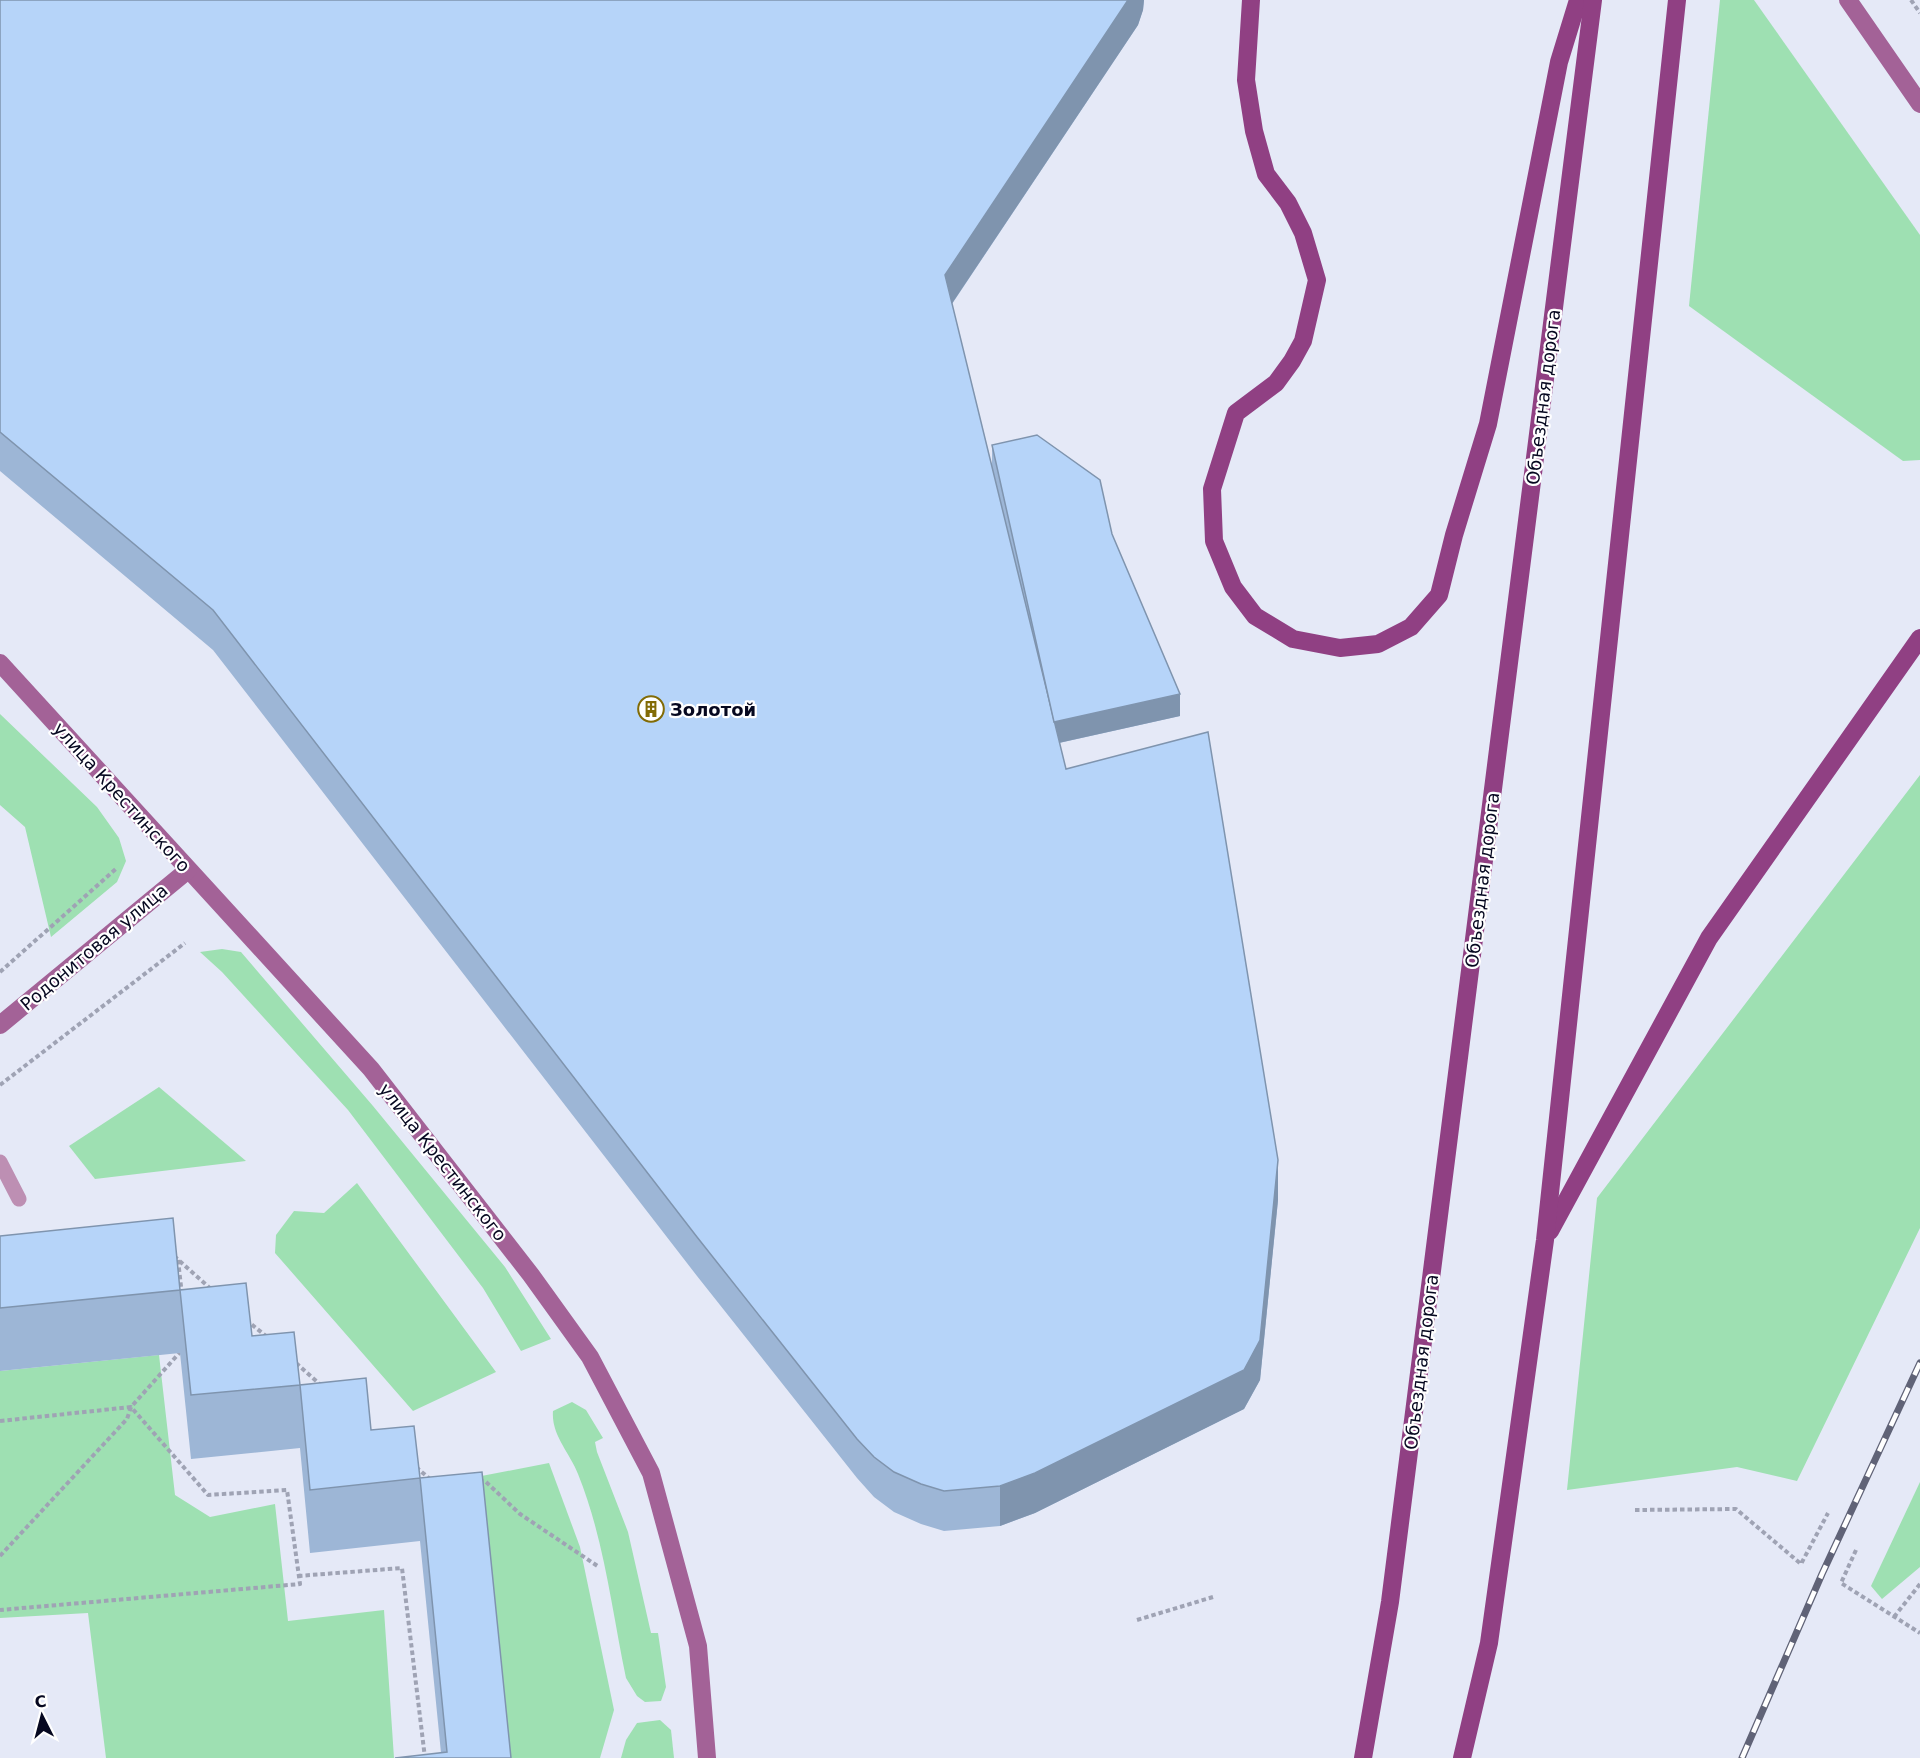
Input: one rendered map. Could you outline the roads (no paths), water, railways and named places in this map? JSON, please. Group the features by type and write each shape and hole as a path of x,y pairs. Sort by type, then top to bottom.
{"main road":[{"path":"1251,0 1246,80 1254,131 1266,174 1288,203 1303,232 1317,280 1303,341 1292,361 1276,383 1236,413 1212,489 1214,541 1233,587 1255,616 1293,639 1340,648 1378,644 1411,627 1439,595 1454,535 1488,424 1559,62 1578,0"},
{"name":"Объездная дорога","path":"1363,1758 1390,1602 1593,0"},
{"path":"1462,1758 1489,1643 1545,1240 1677,0"},
{"path":"1545,1240 1709,938 1920,638"}],"street":[{"path":"1848,0 1920,104"},
{"name":"улица Крестинского","path":"0,663 371,1069 531,1275 590,1357 651,1473 698,1646 707,1758"},
{"name":"Родонитовая улица","path":"0,1025 188,870"}],"lane":[{"path":"0,1162 19,1199"}],"railway":[{"path":"1742,1758 1822,1574 1920,1363"}],"place":[{"name":"Золотой","path":"651,709"}]}
